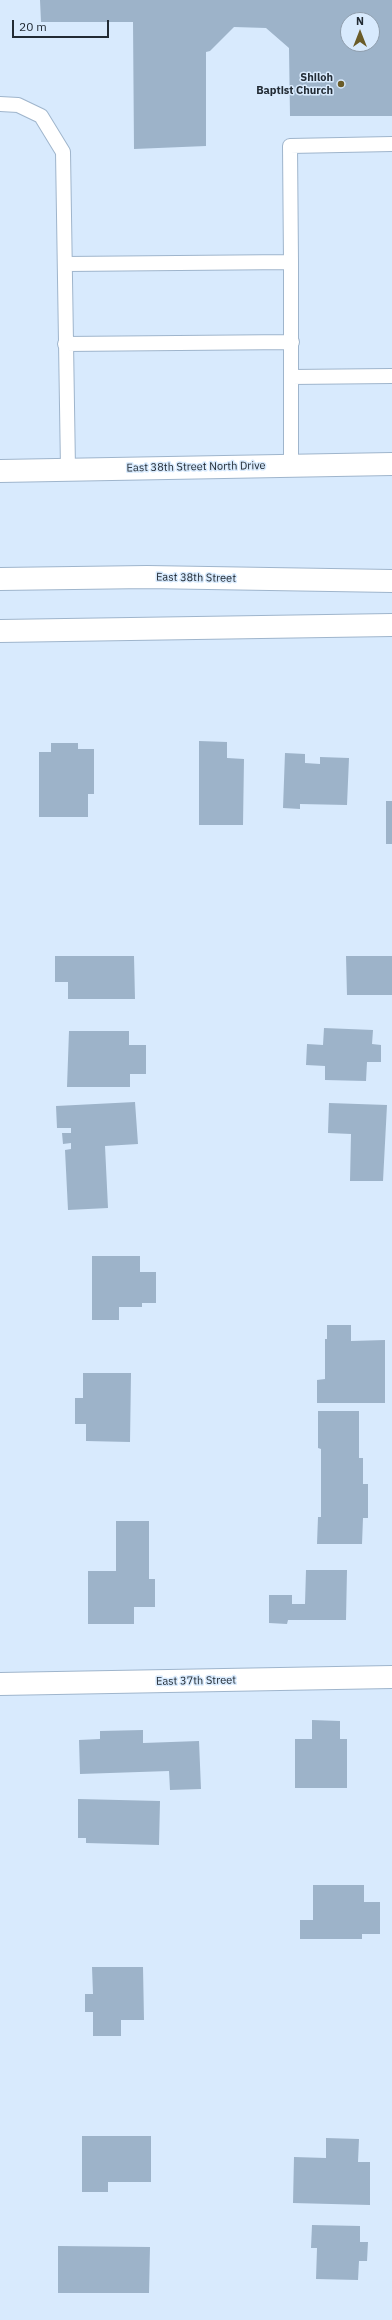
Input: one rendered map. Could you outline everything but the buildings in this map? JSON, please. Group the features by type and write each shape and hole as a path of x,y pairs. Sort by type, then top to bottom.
{"street":[{"name":"East 38th Street North Drive","path":"0,470 392,464"},
{"name":"East 38th Street","path":"0,579 147,577 392,581"},
{"path":"0,631 392,625"},
{"name":"East 37th Street","path":"0,1684 392,1677"}],"lane":[{"path":"0,104 18,105 41,116 63,152 66,264 65,344 68,469"},
{"path":"291,466 292,342 290,146 392,144"},
{"path":"66,264 291,262"},
{"path":"65,344 292,342"},
{"path":"291,377 392,376"}],"place":[{"name":"Shiloh Baptist Church","path":"341,84"}]}
